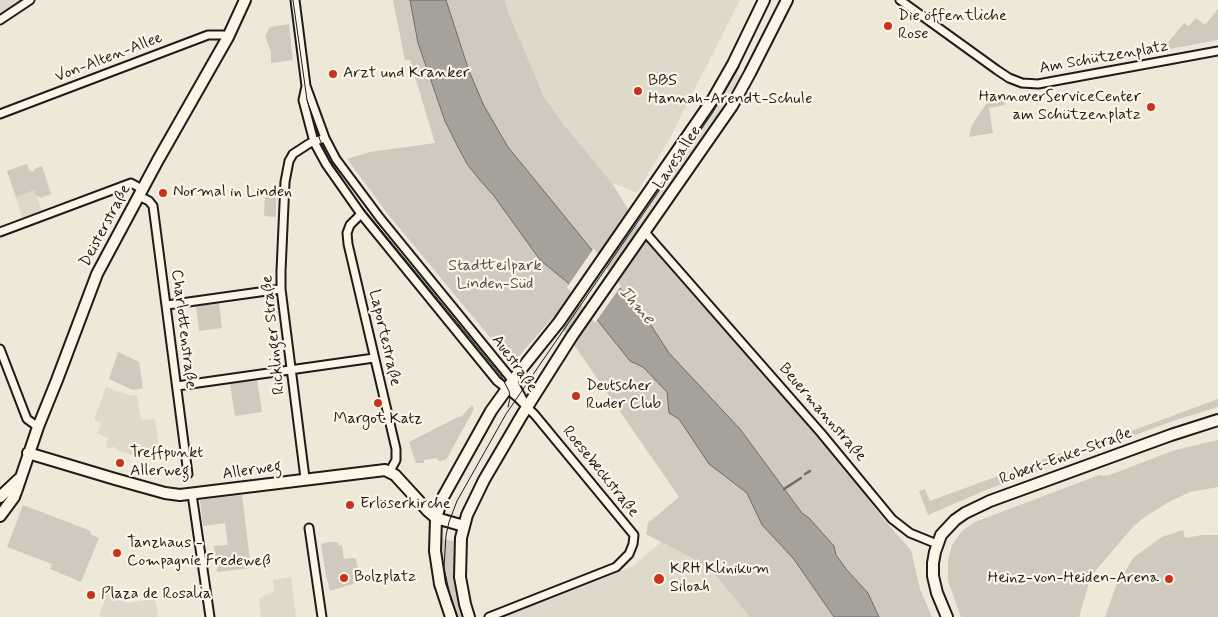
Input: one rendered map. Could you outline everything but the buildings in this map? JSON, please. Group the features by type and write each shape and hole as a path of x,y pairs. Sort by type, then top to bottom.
{"street":[{"path":"0,20 30,0"},
{"name":"Deisterstraße","path":"0,516 14,497 28,453 97,274 228,37 245,0"},
{"path":"295,0 306,86 325,138"},
{"name":"Lavesallee","path":"510,385 559,322 713,99 764,0"},
{"name":"Lavesallee","path":"527,407 572,336 732,106 787,0"},
{"name":"Am Schützenplatz","path":"900,0 997,70 1009,78 1022,83 1038,84 1218,51"},
{"name":"Von-Alten-Allee","path":"0,114 208,35 224,35 228,37"},
{"path":"306,86 303,100 314,142"},
{"name":"Ricklinger Straße","path":"305,478 281,289 280,271 285,182 291,158 297,151 325,138"},
{"name":"Auestraße","path":"325,138 336,159 370,205 527,407"},
{"name":"Auestraße","path":"314,142 326,164 361,214 497,381 510,385"},
{"path":"0,232 131,183 141,192"},
{"name":"Charlottenstraße","path":"141,192 153,206 188,474"},
{"name":"Laportestraße","path":"361,214 350,225 347,234 348,244 397,456 390,471"},
{"name":"Beuermannstraße","path":"644,232 821,433 892,519 910,532 937,544"},
{"path":"167,305 281,289"},
{"path":"0,350 27,419 38,427"},
{"path":"177,386 374,358"},
{"path":"451,617 437,569 436,518 442,499 460,463 491,411 510,385"},
{"path":"469,617 460,577 460,550 464,526 484,480 527,407"},
{"name":"Roesebeckstraße","path":"488,617 616,567 629,554 633,544 634,535 527,407"},
{"name":"Robert-Enke-Straße","path":"937,544 941,535 955,520 990,501 1171,435 1218,420"},
{"name":"Allerweg","path":"28,453 105,477 164,493 180,495 305,478 380,470 390,471"},
{"path":"390,471 436,518 464,526"},
{"path":"0,497 20,479"},
{"path":"192,494 210,617"},
{"path":"309,528 322,617"},
{"path":"937,544 933,563 933,576 937,593 947,617"}],"shaded area":[{"path":"0,0 22,0 0,15"},
{"path":"410,0 446,0 469,71 484,106 508,147 592,250 607,274 645,316 669,353 740,429 802,513 809,518 834,546 836,555 846,569 868,593 879,617 834,617 793,558 762,525 747,493 709,464 679,419 669,413 667,392 643,367 630,361 567,282 540,260 494,196 467,164 445,121 418,43"},
{"name":"BBS Hannah-Arendt-Schule","path":"505,0 740,0 670,138 637,193 612,183 564,125 544,97 507,9"},
{"path":"733,71 742,77 729,100 610,273 627,234 693,138 722,93"},
{"path":"27,164 29,170 33,172 42,166 51,194 40,198 39,196 37,197 42,212 23,219 7,171"},
{"path":"106,387 129,395 137,395 141,420 155,419 160,452 138,455 137,457 116,450 117,448 112,447 111,449 106,447 108,438 97,433 102,423 94,420"},
{"name":"KRH Klinikum Siloah","path":"661,542 703,565 718,578 750,617 505,617 633,566"},
{"path":"291,577 296,617 261,617 259,598 263,598 263,596 274,591 273,580"},
{"path":"104,592 127,601 127,603 155,599 158,617 99,616 106,597 103,596"}],"green space":[{"name":"Stadtteilpark Linden-Süd","path":"393,0 505,0 507,9 544,97 564,125 612,183 651,247 817,432 885,521 911,550 920,589 932,617 750,617 718,578 703,565 646,534 648,523 679,497 554,316 512,364 387,213 347,159 370,152 435,143 410,60 405,60"},
{"path":"1218,9 1218,40 1165,50 1165,46 1184,23 1189,26 1196,18 1205,25"},
{"path":"289,24 293,60 271,63 271,52 265,36 270,27"},
{"path":"992,95 997,95 998,100 1004,99 1005,105 989,108 993,133 969,137 972,125"},
{"path":"27,164 29,170 33,172 42,166 51,194 40,198 39,196 37,197 34,190 16,197 7,171"},
{"path":"265,197 276,197 276,217 264,216"},
{"path":"219,303 222,328 199,331 196,306"},
{"path":"118,352 139,362 143,388 133,390 109,379"},
{"path":"257,380 262,412 235,416 230,384"},
{"path":"1218,399 1218,407 1173,421 986,490 928,515 919,491 925,489 930,501 1052,456 1080,447 1081,449 1085,448"},
{"path":"472,405 474,409 446,460 438,461 437,458 424,460 424,463 416,463 409,442 462,416"},
{"path":"1218,440 1218,487 1190,492 1167,503 1143,518 1131,529 1091,576 1079,617 961,617 948,581 948,560 952,545 962,531 975,522 1099,475 1107,476 1175,450"},
{"path":"242,495 251,568 217,572 214,546 228,545 225,523 203,526 200,500"},
{"path":"23,505 91,531 90,534 99,538 81,582 50,569 52,564 7,547"},
{"name":"Heinz-von-Heiden-Arena","path":"1183,530 1185,538 1218,535 1218,617 1105,617 1116,586 1134,557 1162,537"},
{"path":"440,539 455,541 455,579 465,617 455,617 445,588"},
{"path":"338,542 339,546 342,545 344,559 355,558 362,581 330,591 321,544"}],"pier":[{"path":"594,248 609,272 621,286 595,323 567,287"}],"waterway":[{"path":"805,474 810,471"},
{"path":"784,489 801,478"}],"tram line":[{"path":"293,0 307,100 320,140 332,166 363,208 501,376 509,391 508,407"},
{"path":"458,617 451,600 444,568 446,535 457,501 506,414 713,112 739,67"}],"place":[{"name":"Die öffentliche Rose","path":"888,26"},
{"name":"Arzt und Kranker","path":"333,74"},
{"name":"BBS Hannah-Arendt-Schule","path":"638,91"},
{"name":"HannoverServiceCenter am Schützenplatz","path":"1151,107"},
{"name":"Normal in Linden","path":"163,193"},
{"name":"Deutscher Ruder Club","path":"576,396"},
{"name":"Margot Katz","path":"378,403"},
{"name":"Treffpunkt Allerweg","path":"120,463"},
{"name":"Erlöserkirche","path":"350,505"},
{"name":"Tanzhaus - Compagnie Fredeweß","path":"117,553"},
{"name":"Bolzplatz","path":"344,578"},
{"name":"KRH Klinikum Siloah","path":"659,579"},
{"name":"Heinz-von-Heiden-Arena","path":"1169,579"},
{"name":"Plaza de Rosalia","path":"91,595"}],"water label":[{"name":"Ihme","path":"636,306"}]}
